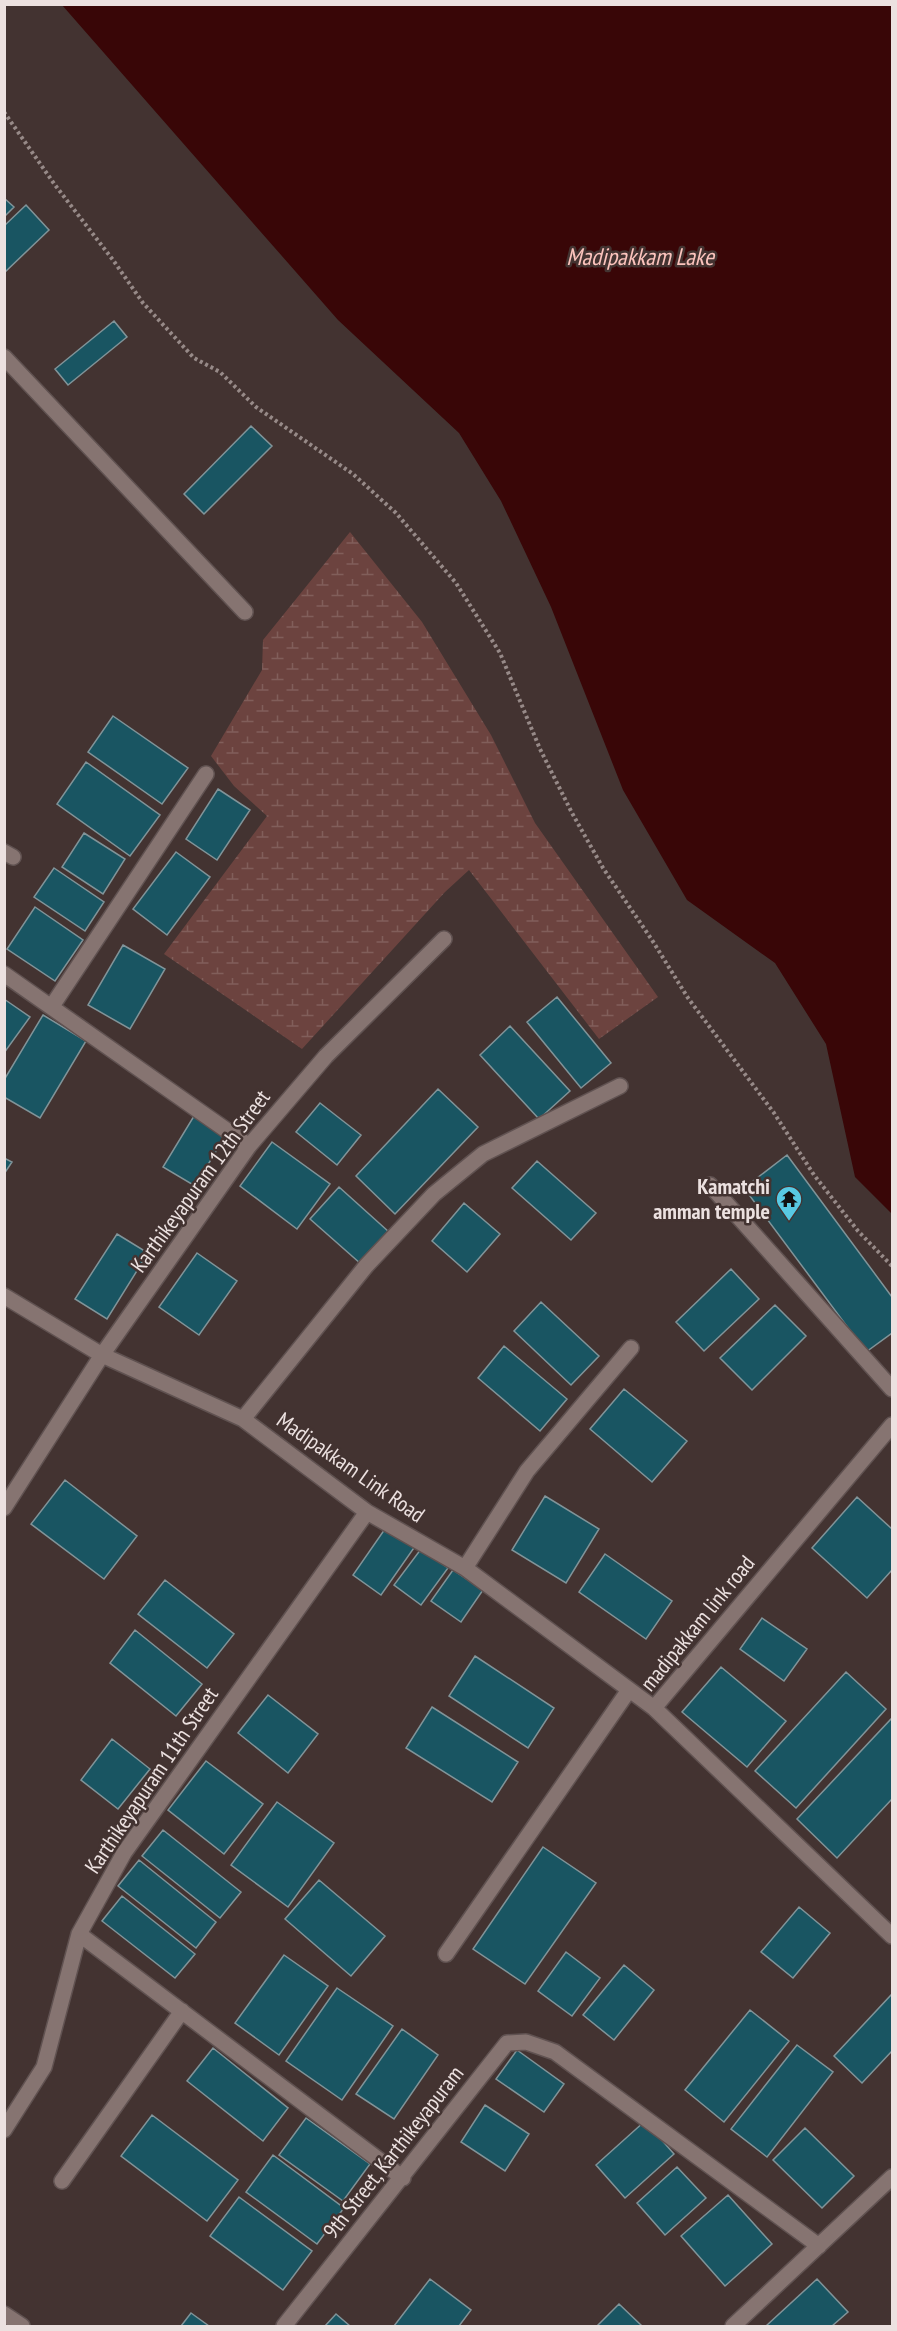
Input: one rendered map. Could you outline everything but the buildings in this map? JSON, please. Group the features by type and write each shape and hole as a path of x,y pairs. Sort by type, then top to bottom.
{"street":[{"path":"4,357 245,612"},
{"path":"51,1006 206,774"},
{"name":"Karthikeyapuram 12th Street","path":"4,1508 102,1355 249,1146 326,1056 444,939"},
{"path":"4,974 249,1146"},
{"path":"243,1419 366,1266 434,1194 483,1154 620,1086"},
{"path":"710,1185 892,1389"},
{"name":"Madipakkam Link Road","path":"4,1296 102,1355 243,1419 368,1512 465,1568 654,1708"},
{"path":"465,1568 527,1471 631,1348"},
{"name":"madipakkam link road","path":"892,1425 654,1708 892,1936"},
{"name":"Karthikeyapuram 11th Street","path":"4,2130 44,2067 79,1934 124,1853 368,1512"},
{"path":"446,1954 629,1690"},
{"path":"79,1934 403,2178"},
{"path":"62,2181 182,2011"},
{"name":"9th Street, Karthikeyapuram","path":"284,2326 403,2178 507,2043 526,2042 555,2052 819,2246"},
{"path":"733,2326 892,2178"},
{"path":"4,2314 22,2326"}],"path":[{"path":"4,112 55,186 143,303 194,358 220,372 256,407 353,474 396,513 456,583 500,653 540,749 603,868 688,998 774,1113 814,1175 858,1231 892,1266"}],"green space":[{"path":"350,532 422,622 491,735 535,823 658,997 599,1039 469,870 445,892 302,1049 164,954 267,816 234,786 211,756 262,670 263,640"}],"water":[{"name":"Madipakkam Lake","path":"62,5 892,5 892,1214 855,1177 826,1044 775,963 687,900 623,790 551,607 501,501 459,433 338,320"}],"place":[{"name":"Kamatchi amman temple","path":"789,1222"}]}
